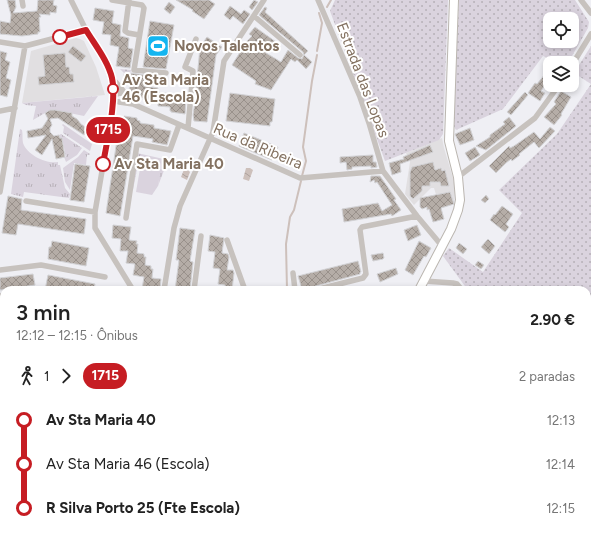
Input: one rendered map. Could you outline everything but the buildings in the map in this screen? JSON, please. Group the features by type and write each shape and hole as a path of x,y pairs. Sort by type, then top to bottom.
{"main road":[{"path":"421,286 442,246 458,210 460,200 458,177 449,141 454,0"}],"street":[{"path":"71,0 86,30 108,66 113,79 126,94 131,103 113,107"},
{"path":"112,0 128,1 142,5 144,8 134,70 166,73"},
{"path":"165,286 174,228 180,206 214,132 224,61 264,0"},
{"name":"Estrada das Lopas","path":"318,0 370,123 383,171 442,246"},
{"path":"581,0 591,13"},
{"path":"128,1 125,31 139,35"},
{"path":"254,16 300,55"},
{"path":"0,42 25,46 86,30"},
{"path":"578,56 591,34"},
{"path":"188,128 193,71 185,67 196,39"},
{"path":"0,192 25,46"},
{"path":"113,79 113,107 95,212 95,228 131,286"},
{"path":"458,177 535,118 554,92"},
{"path":"113,98 120,93 126,94"},
{"name":"Rua da Ribeira","path":"113,98 118,102 131,103 300,178 383,171"},
{"path":"0,111 15,108"},
{"path":"126,218 137,144 170,150 179,125"},
{"path":"26,201 95,212"},
{"path":"331,286 363,278 366,274 360,230 362,227 417,216"},
{"path":"195,286 202,236"},
{"path":"228,240 244,286"},
{"path":"0,270 40,265 105,277"},
{"path":"293,273 295,286"},
{"path":"424,281 453,283 459,286"},
{"path":"282,538 291,538"}],"shaded area":[{"path":"76,38 84,41 96,67 105,95 22,103 31,51"},
{"path":"442,138 455,189 454,204 440,208 434,188 431,188 414,205 405,194 410,162 406,153"}],"green space":[{"path":"335,0 448,0 443,134 439,140 385,161 330,11"},
{"path":"459,0 575,0 589,22 588,28 579,44 579,12 543,12 543,48 577,48 572,56 543,56 503,109 456,130 453,125"},
{"path":"591,46 591,84 579,76 579,65"},
{"path":"120,69 131,70 128,84 123,76 124,73"},
{"path":"591,84 591,286 465,286 443,256 449,248 483,272 522,213 499,190 557,134"},
{"path":"98,96 84,116 50,110 33,120 36,106 22,103"},
{"path":"63,124 92,144 90,151 63,133"},
{"path":"20,129 22,130 23,143 28,151 38,158 48,162 58,162 65,188 70,194 69,198 24,192 23,197 11,194"},
{"path":"61,134 82,148 77,155 66,162 62,138 60,138 59,135"},
{"path":"84,150 90,154 87,155 86,165 74,163 70,190 65,182 63,168 78,157"},
{"path":"137,153 168,160 158,186 161,161 142,157 141,164 138,164 133,190 131,189"},
{"path":"142,157 162,161 158,186 152,195 136,192"}],"water":[{"path":"185,167 189,168 188,170 190,172 187,180 181,177"},
{"path":"246,168 253,170 249,181 243,179"}],"waterway":[{"path":"327,7 331,0"},
{"path":"317,51 322,23 319,13"},
{"path":"302,176 306,161 303,147 317,55"},
{"path":"287,286 286,244 290,217 294,210 301,181"}],"bus line":[{"name":"1715","path":"60,37 86,30 108,66 113,79 113,107 103,164"}],"place":[{"name":"Novos Talentos","path":"158,46"},
{"name":"Av Sta Maria 46 (Escola)","path":"113,89"},
{"name":"Av Sta Maria 40","path":"103,164"}]}
